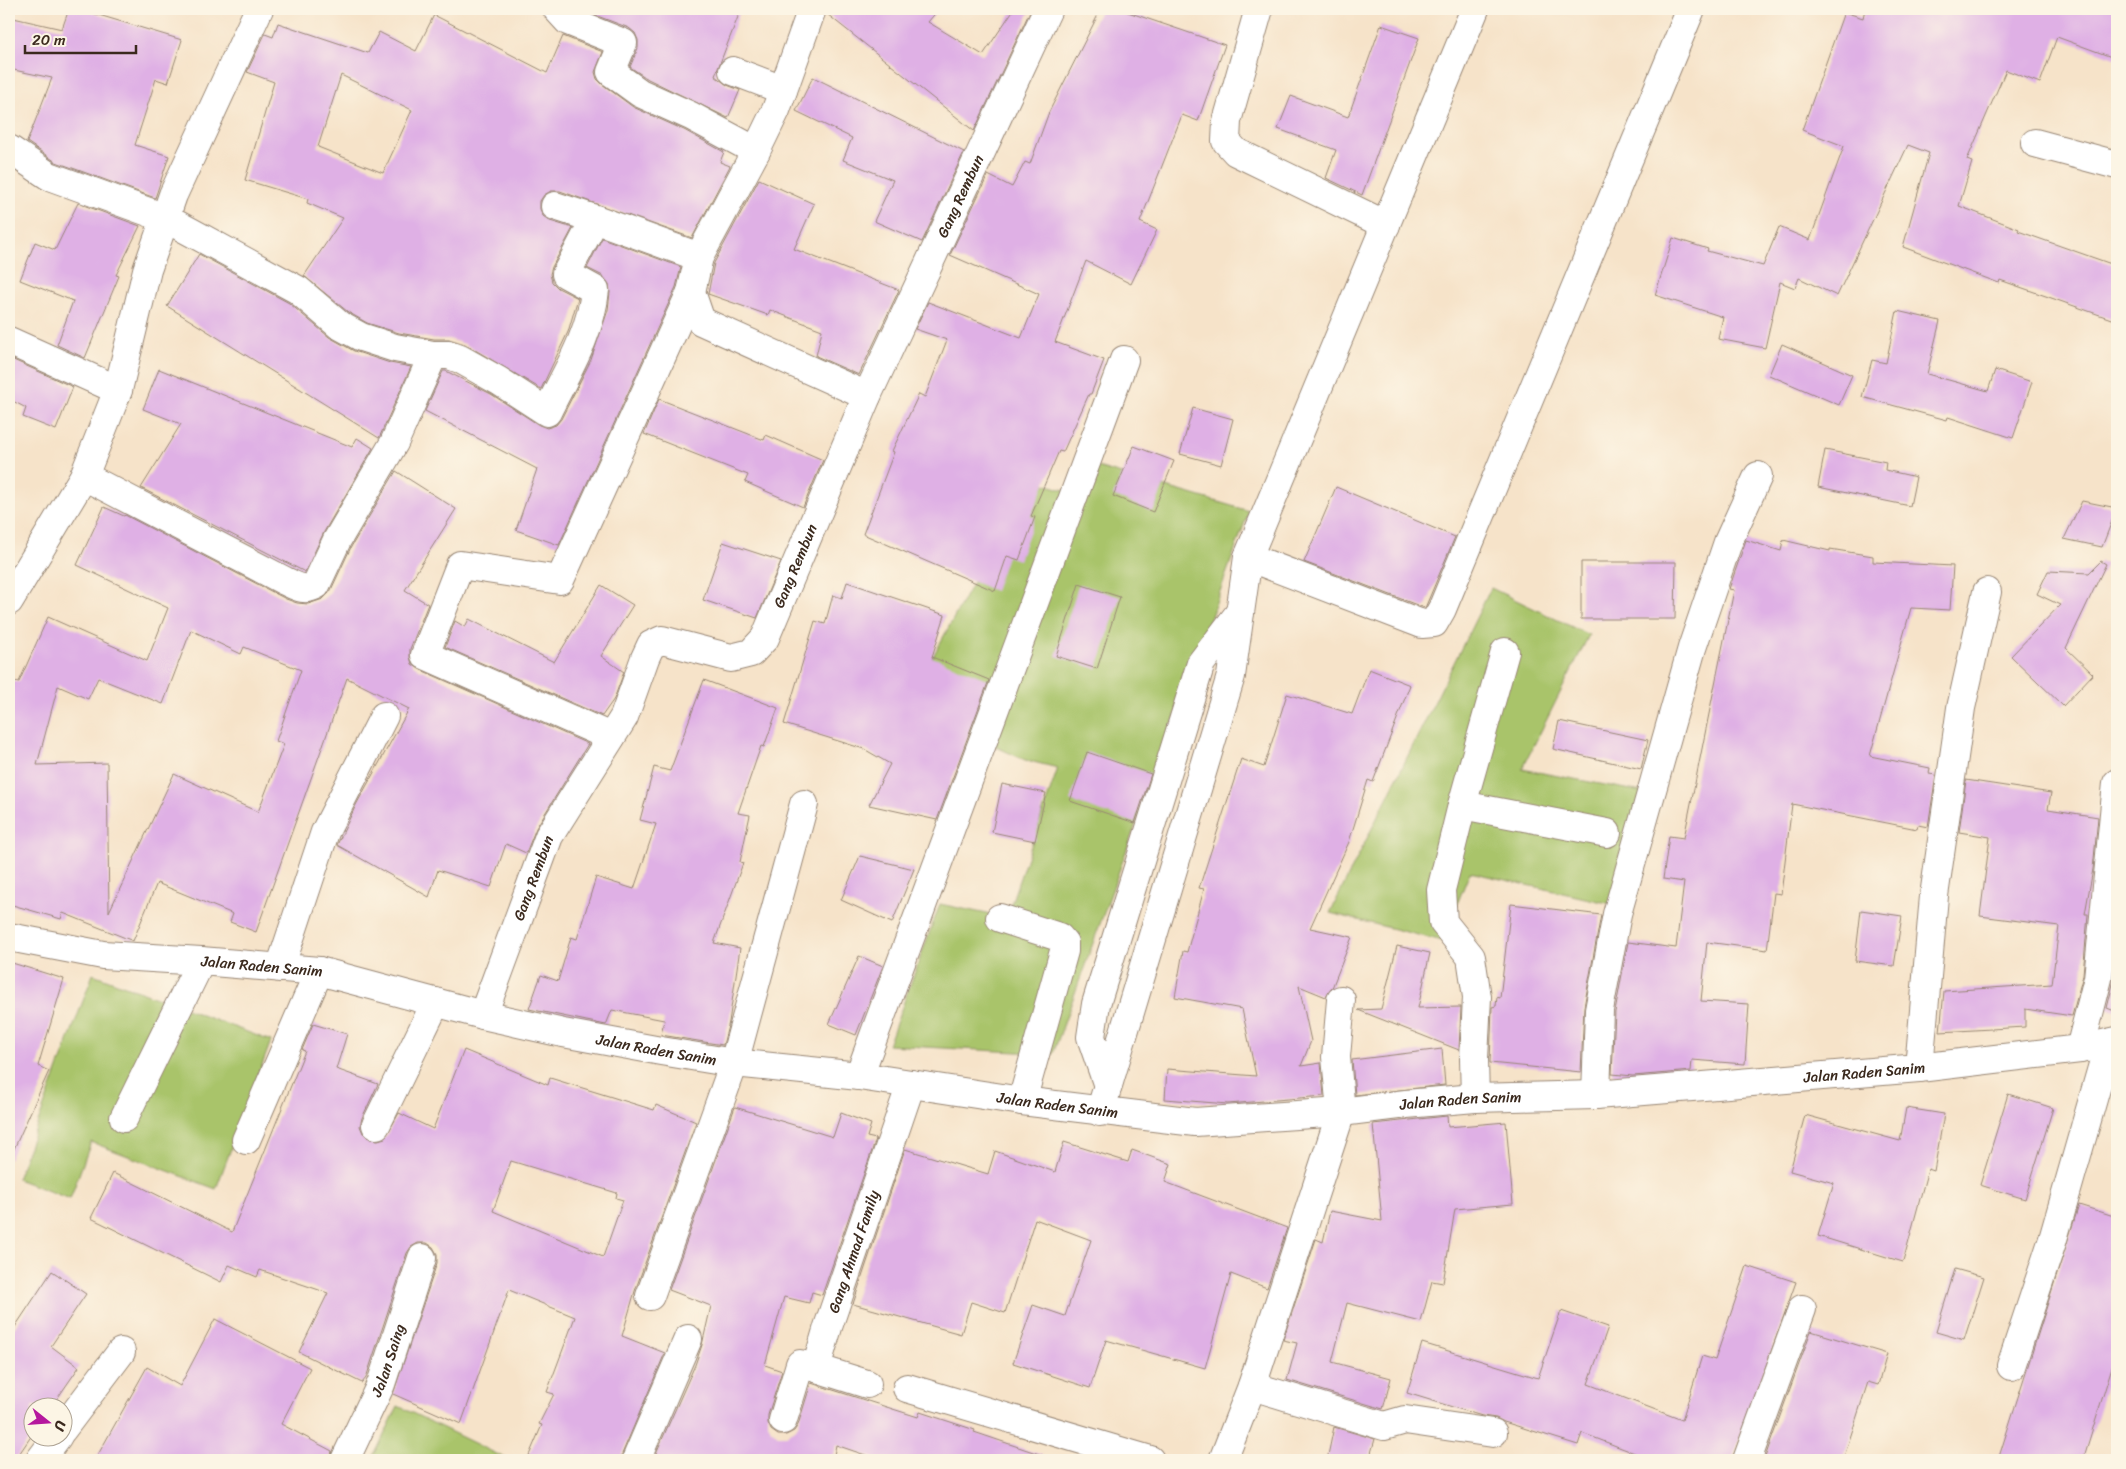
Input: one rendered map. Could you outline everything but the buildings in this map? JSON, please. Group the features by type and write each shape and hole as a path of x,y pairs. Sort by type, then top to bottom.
{"street":[{"path":"9,602 84,476 118,390 147,270 173,195 259,9"},
{"path":"557,9 568,21 623,43 610,72 640,93 691,116 756,151"},
{"path":"611,738 425,655 460,565 560,580 692,292 699,256 776,110 812,9"},
{"name":"Gang Rembun","path":"483,1015 549,836 624,717 644,658 651,645 662,640 731,658 751,653 765,638 868,396 1048,9"},
{"path":"1259,9 1227,121 1226,141 1236,152 1386,225"},
{"path":"1100,1112 1231,676 1248,557 1475,9"},
{"path":"1248,557 1422,624 1434,623 1442,609 1690,9"},
{"path":"733,70 783,90"},
{"path":"2035,143 2117,165"},
{"path":"9,149 49,176 165,218 298,290 339,325 361,337 395,348 433,355 449,355 460,359 500,381 547,412 581,345 594,306 595,290 566,274 595,219"},
{"path":"556,206 699,256"},
{"path":"692,292 701,321 868,396"},
{"path":"9,341 118,390"},
{"path":"84,476 284,581 303,588 310,588 316,585 337,540 394,442 433,355"},
{"path":"859,1076 1124,360"},
{"path":"1596,1095 1599,1010 1617,914 1692,648 1728,542 1758,476"},
{"path":"1919,1068 1934,896 1962,708 1987,592"},
{"path":"1475,1098 1474,1059 1478,997 1471,957 1443,922 1442,890 1462,805 1505,652"},
{"path":"280,968 325,832 384,716"},
{"path":"2080,1049 2098,978 2117,783"},
{"path":"650,1296 734,1063 804,804"},
{"path":"1462,805 1607,833"},
{"path":"1000,918 1059,937 1064,943 1064,951 1022,1101"},
{"name":"Jalan Raden Sanim","path":"9,938 103,956 201,961 319,971 483,1015 583,1037 734,1063 859,1076 1100,1112 1195,1122 1341,1112 1475,1098 1596,1095 1919,1068 2080,1049 2113,1042"},
{"path":"124,1118 201,961"},
{"path":"246,1140 319,971"},
{"path":"1223,1460 1252,1386 1341,1112 1336,1057 1341,1000"},
{"path":"376,1125 436,1002"},
{"path":"2011,1366 2113,1042"},
{"name":"Gang Ahmad Family","path":"816,1368 831,1318 911,1084"},
{"name":"Jalan Saing","path":"345,1460 381,1384 422,1258"},
{"path":"1747,1460 1802,1310"},
{"path":"636,1460 688,1340"},
{"path":"72,1417 121,1352"},
{"path":"783,1420 800,1364 867,1384"},
{"path":"1252,1386 1384,1426 1405,1420 1493,1433"},
{"path":"907,1388 1150,1460"},
{"path":"40,1460 50,1446"}],"green space":[{"path":"1087,464 1249,511 1053,1054 888,1045 940,904 1006,918 1058,768 1025,760 906,706 1029,479 1077,494"},
{"path":"1491,588 1589,635 1522,769 1647,793 1616,905 1470,872 1442,941 1330,913"},
{"path":"93,974 271,1041 216,1189 91,1142 70,1199 17,1179"},
{"path":"398,1406 507,1459 507,1460 372,1460"}]}
